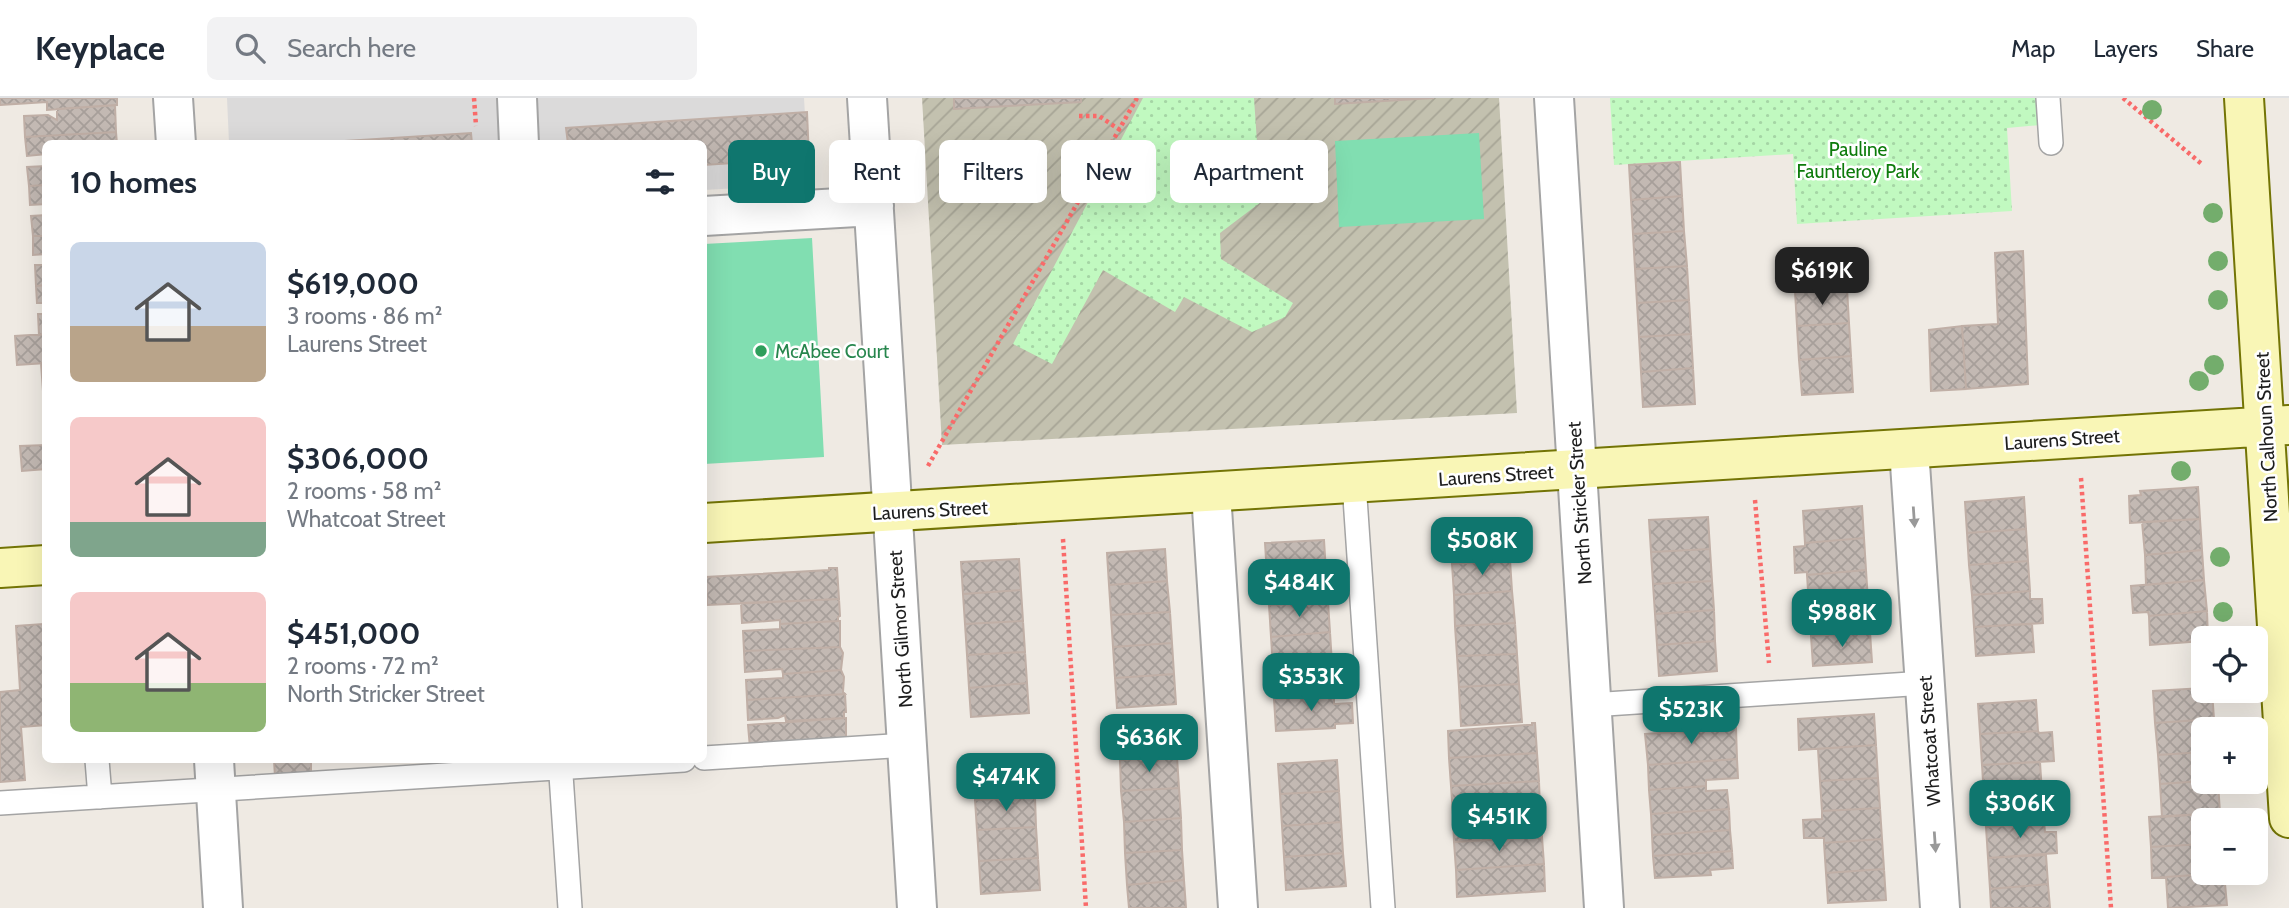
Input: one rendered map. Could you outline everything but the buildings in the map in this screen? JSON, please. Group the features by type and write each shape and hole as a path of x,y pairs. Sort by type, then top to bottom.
{"street":[{"path":"173,98 176,140"},
{"path":"517,98 519,140"},
{"name":"North Gilmor Street","path":"867,98 917,908"},
{"name":"North Stricker Street","path":"1554,98 1604,908"},
{"name":"North Calhoun Street","path":"2244,98 2277,426 2289,818"},
{"path":"707,216 874,206"},
{"name":"Laurens Street","path":"707,523 2277,426"},
{"name":"Whatcoat Street","path":"1909,449 1940,908"},
{"path":"1211,493 1238,908"},
{"path":"0,568 42,565"},
{"path":"215,774 223,908"}],"lane":[{"path":"2048,98 2051,143"},
{"path":"1354,483 1383,908"},
{"path":"1591,705 1925,683"},
{"path":"707,758 907,745"},
{"path":"97,763 100,797"},
{"path":"0,803 100,797 215,774 560,763 569,904"}],"path":[{"path":"474,98 476,126"},
{"path":"928,466 1137,98"},
{"path":"2123,98 2203,164"},
{"path":"1079,116 1100,116 1120,130"},
{"path":"2081,478 2111,908"},
{"path":"1755,500 1769,669"},
{"path":"1063,539 1086,908"}],"shaded area":[{"path":"227,98 804,98 806,140 728,140 728,189 707,190 707,140 229,140"},
{"path":"922,98 1499,98 1517,413 942,445"}],"green space":[{"path":"1143,98 1254,98 1257,140 1170,140 1170,203 1260,203 1220,233 1221,259 1293,303 1285,317 1252,332 1184,297 1175,312 1103,270 1052,364 1013,344 1088,203 1156,203 1156,140 1121,140"},
{"name":"Pauline Fauntleroy Park","path":"1610,98 2039,98 2041,125 2007,128 2012,211 1797,224 1793,154 1614,165"},
{"path":"1479,133 1484,219 1339,227 1335,141"},
{"name":"McAbee Court","path":"812,238 824,457 707,464 707,244"}],"place":[{"name":"McAbee Court","path":"761,351"}]}
